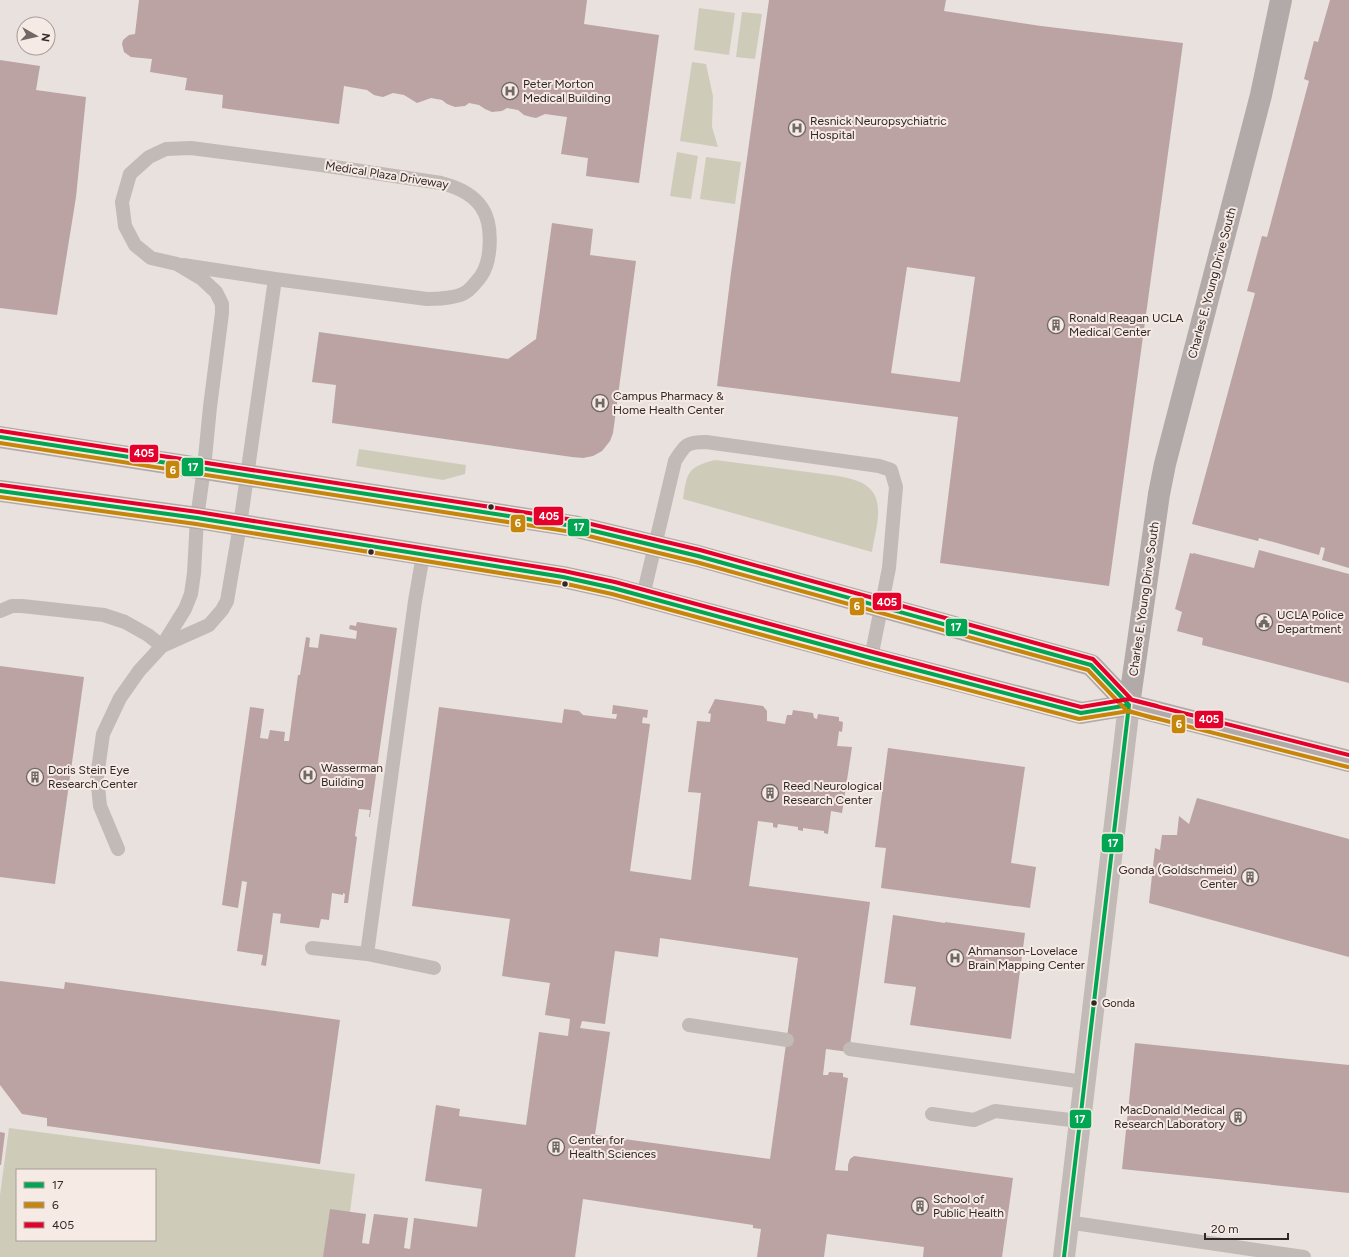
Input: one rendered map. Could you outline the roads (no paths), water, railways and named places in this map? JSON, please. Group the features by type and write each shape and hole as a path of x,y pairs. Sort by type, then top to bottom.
{"main road":[{"name":"Charles E. Young Drive South","path":"1129,705 1159,494 1165,464 1261,95 1281,0"},
{"path":"0,437 574,526 656,545 1091,665 1129,705"},
{"path":"0,491 197,518 563,577 613,588 1081,713 1129,705 1349,762"}],"street":[{"name":"Charles E. Young Drive South","path":"1064,1257 1129,705"}],"lane":[{"name":"Medical Plaza Driveway","path":"191,148 442,182 455,186 471,196 483,209 489,226 490,244 481,276 465,293 446,298 427,299 275,279 177,264 151,258 135,245 125,226 122,202 130,174 149,157 166,149 191,148"},
{"name":"Medical Plaza Driveway","path":"162,646 185,609 191,594 194,573 197,518 222,313 222,304 216,292 202,280 177,264"},
{"path":"118,849 100,806 97,777 103,734 120,698 139,671 162,646 209,625 222,610 227,601 248,475 275,279"},
{"path":"643,596 675,461 684,447 695,442 706,442 879,466 890,470 896,487 889,568 871,658"},
{"path":"367,954 412,623 423,555"},
{"path":"0,611 12,606 22,606 104,615 125,622 148,635 162,646"},
{"path":"312,948 367,954 434,968"},
{"path":"689,1025 787,1040"},
{"path":"850,1049 1084,1082"},
{"path":"932,1114 974,1120 995,1111 1079,1121"},
{"path":"1068,1222 1304,1257"}],"place":[{"name":"Peter Morton Medical Building","path":"510,91"},
{"name":"Resnick Neuropsychiatric Hospital","path":"797,128"},
{"name":"Ronald Reagan UCLA Medical Center","path":"1056,325"},
{"name":"Campus Pharmacy & Home Health Center","path":"600,403"},
{"name":"UCLA Police Department","path":"1264,622"},
{"name":"Wasserman Building","path":"308,775"},
{"name":"Doris Stein Eye Research Center","path":"35,777"},
{"name":"Reed Neurological Research Center","path":"770,793"},
{"name":"Gonda (Goldschmeid) Center","path":"1250,877"},
{"name":"Ahmanson-Lovelace Brain Mapping Center","path":"955,958"},
{"name":"Gonda","path":"1094,1003"},
{"name":"MacDonald Medical Research Laboratory","path":"1238,1117"},
{"name":"Center for Health Sciences","path":"556,1147"},
{"name":"School of Public Health","path":"920,1206"}]}
